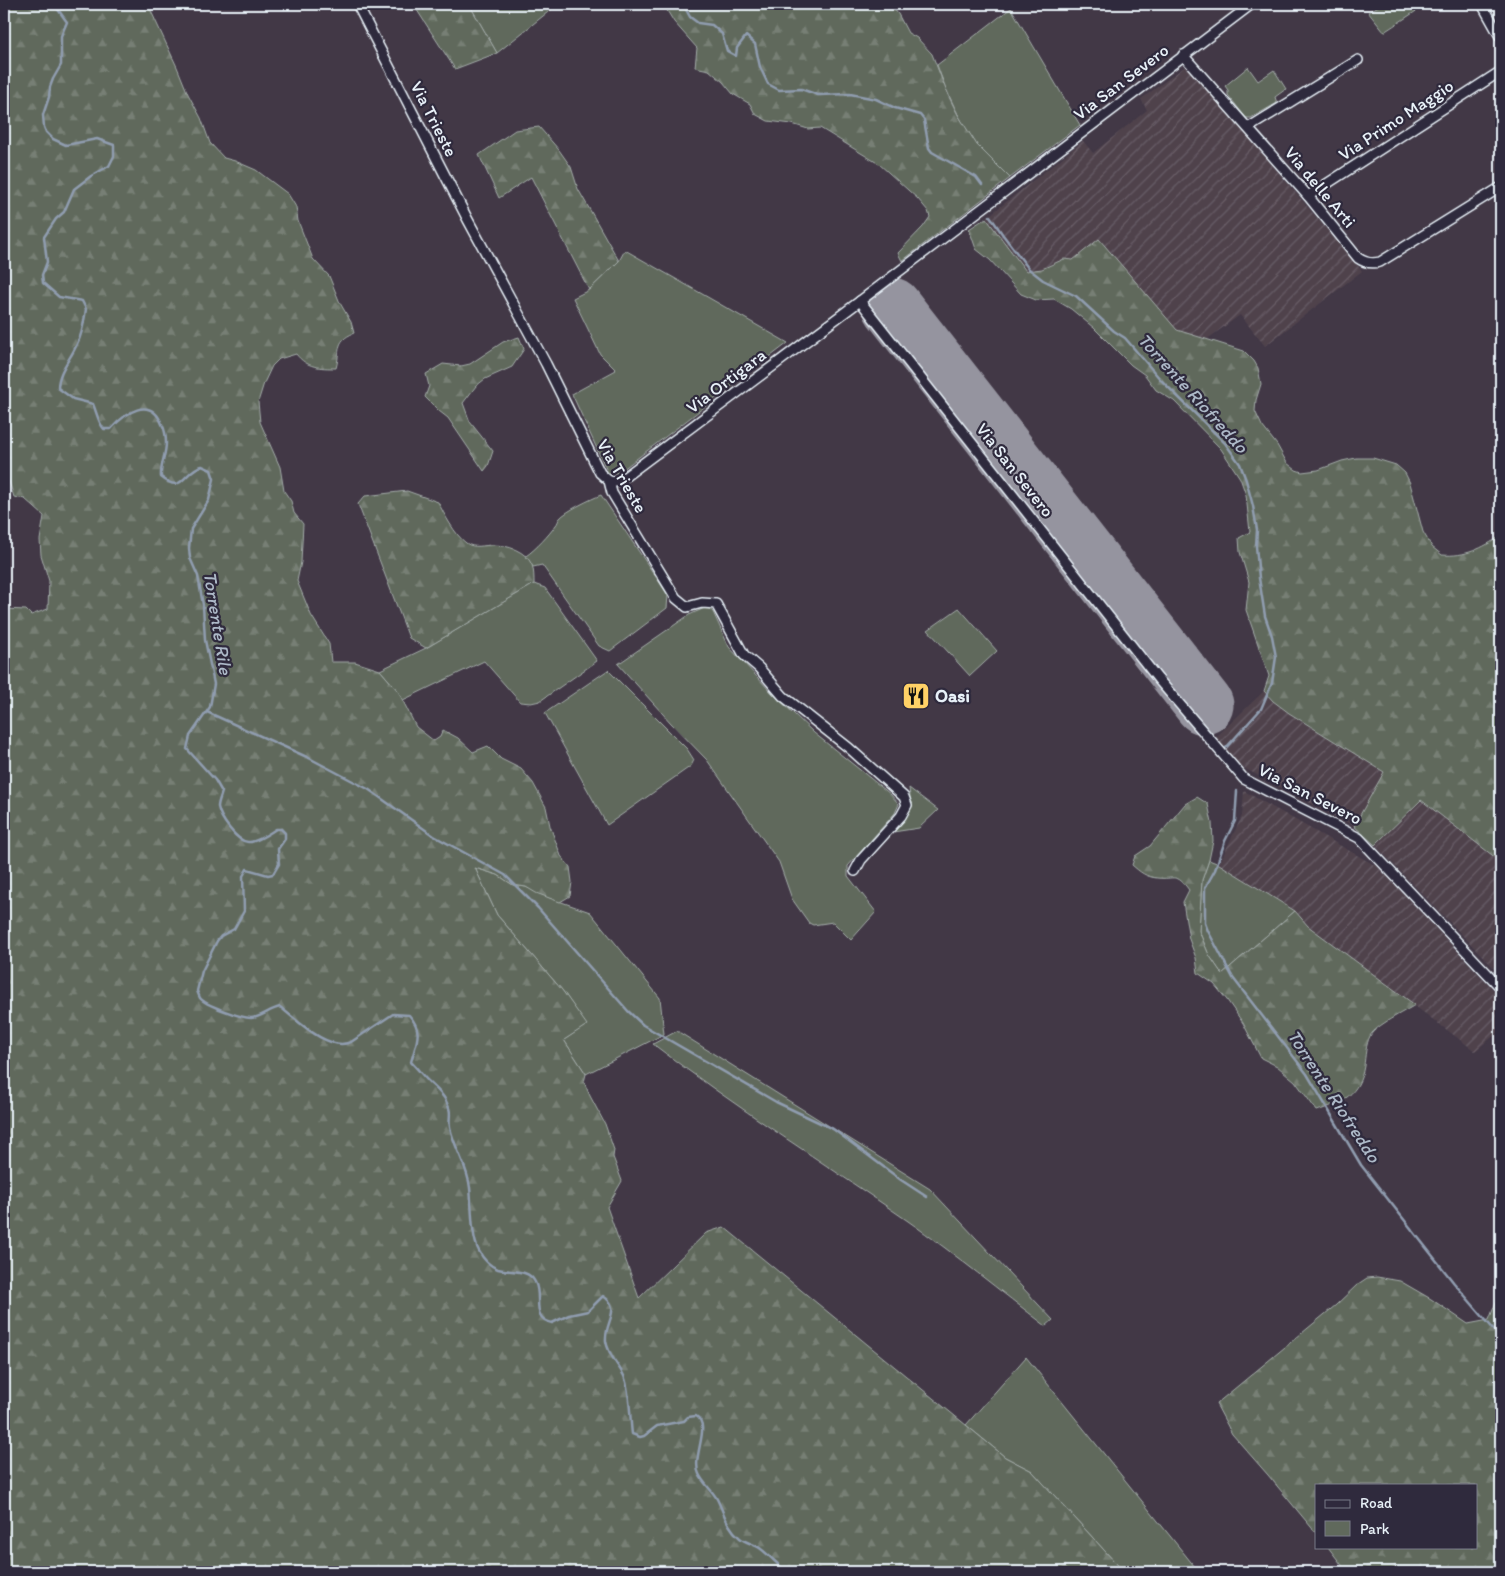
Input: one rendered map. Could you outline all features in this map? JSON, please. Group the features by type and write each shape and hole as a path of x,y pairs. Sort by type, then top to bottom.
{"street":[{"name":"Via Trieste","path":"357,4 468,220 546,364 600,473 609,481 612,493 676,598 687,607 702,603 716,604 744,655 759,668 783,696 849,748 904,797 907,805 902,816 861,860 855,871"},
{"name":"Via San Severo","path":"1252,4 860,301 1158,679 1244,778 1359,838 1501,988"},
{"path":"1482,4 1501,38"},
{"name":"Via delle Arti","path":"1183,55 1308,196 1358,258 1369,263 1380,262 1501,187"},
{"path":"1248,128 1358,60"},
{"name":"Via Primo Maggio","path":"1308,196 1501,72"},
{"name":"Via Ortigara","path":"609,481 622,480 860,301"}],"shaded area":[{"path":"1187,65 1362,271 1265,346 1240,315 1206,340 1177,330 1147,297 1073,260 1064,259 1042,269 1025,271 986,218 1083,141 1093,153 1147,110 1141,99"},
{"path":"1264,691 1273,701 1289,713 1384,772 1354,826 1236,764 1216,737"},
{"path":"1244,791 1378,867 1501,998 1501,1030 1475,1051 1308,926 1295,911 1219,864 1242,816"},
{"path":"1421,800 1501,862 1501,978 1493,967 1375,845"}],"green space":[{"path":"4,4 150,4 151,11 188,94 201,118 210,143 224,158 256,170 288,194 296,207 298,221 313,259 329,276 340,303 351,322 354,333 343,339 339,347 336,368 309,365 296,354 279,359 272,366 258,402 260,422 280,467 284,491 291,501 294,513 303,524 301,562 297,581 311,615 329,644 331,662 355,662 380,670 398,691 416,727 434,741 440,737 443,730 458,738 473,752 488,746 501,759 521,769 533,783 546,807 550,826 561,856 570,867 572,882 570,896 560,902 526,887 513,885 498,875 475,868 497,915 562,990 587,1025 564,1040 586,1074 584,1082 605,1124 614,1150 613,1157 622,1181 607,1207 639,1298 706,1233 724,1227 1005,1457 1032,1471 1124,1572 4,1572 4,609 26,610 31,615 48,609 49,581 41,555 40,540 44,516 25,499 14,497 4,466"},
{"path":"413,4 469,4 497,53 455,69"},
{"path":"469,4 558,4 497,53"},
{"path":"663,4 890,4 898,14 908,33 917,38 932,54 948,95 977,145 1010,178 902,261 898,253 930,217 928,211 918,199 879,164 820,128 808,129 792,124 768,121 755,114 750,104 733,94 709,70 695,67 697,48 674,22"},
{"path":"1382,4 1427,4 1384,32 1368,12"},
{"path":"1011,8 1080,125 1010,178 984,154 971,136 954,106 937,65"},
{"path":"1248,67 1258,81 1274,70 1286,89 1275,97 1277,103 1251,118 1246,118 1228,95 1228,90 1225,86"},
{"path":"539,127 571,167 578,189 619,261 589,290 531,177 499,198 479,155 515,130"},
{"path":"986,218 1026,271 1042,269 1064,259 1073,260 1099,239 1177,330 1244,351 1258,368 1261,384 1255,411 1262,426 1277,445 1287,463 1296,470 1302,472 1318,470 1356,458 1373,458 1396,465 1405,473 1410,483 1423,532 1432,547 1442,555 1459,555 1473,551 1501,536 1501,862 1421,800 1375,845 1354,826 1384,772 1289,713 1273,701 1264,691 1269,676 1246,610 1249,582 1240,552 1239,538 1250,532 1246,495 1240,478 1221,449 1174,401 1156,390 1145,375 1131,365 1094,328 1071,309 1054,299 1036,300 1021,294 990,260 976,249 969,229"},
{"path":"625,250 788,343 618,473 608,473 572,394 616,370 600,354 573,298 589,290 619,261"},
{"path":"519,337 524,349 512,367 485,379 476,386 463,403 470,422 493,451 488,466 484,471 448,418 425,397 429,386 426,374 443,364 461,366 470,364 503,342"},
{"path":"407,491 438,502 454,530 469,545 499,545 516,550 529,560 534,572 534,584 426,648 409,638 358,504 365,496"},
{"path":"601,495 668,595 667,608 610,651 599,646 542,565 533,567 526,556 546,537 563,515"},
{"path":"534,584 545,588 597,661 540,701 531,703 520,702 484,661 403,700 398,691 380,670 426,648"},
{"path":"707,607 713,612 729,647 772,693 814,733 890,794 899,804 895,813 848,866 848,876 876,912 851,940 833,922 813,925 809,923 792,899 779,862 707,760 618,664 689,615"},
{"path":"959,608 997,651 970,676 928,630"},
{"path":"608,670 687,749 694,760 691,766 607,825 545,713"},
{"path":"909,788 938,810 919,828 893,832 903,822 911,805"},
{"path":"1197,797 1208,804 1213,841 1202,880 1199,931 1209,955 1222,974 1295,911 1308,926 1415,1005 1384,1023 1373,1032 1370,1036 1362,1076 1358,1084 1354,1091 1335,1104 1317,1111 1295,1081 1277,1066 1261,1058 1243,1023 1227,1000 1214,984 1198,973 1196,958 1189,939 1183,902 1189,890 1185,884 1175,878 1150,877 1132,865 1135,856 1150,846 1185,804"},
{"path":"1209,860 1219,864 1295,911 1222,974 1209,955 1199,931 1202,880"},
{"path":"475,868 498,875 513,885 526,887 550,898 590,912 660,998 664,1034 586,1074 564,1040 586,1025 562,990 497,915"},
{"path":"677,1031 930,1189 1053,1320 1046,1326 926,1234 747,1112 653,1044"},
{"path":"1377,1277 1400,1281 1468,1324 1489,1320 1501,1289 1501,1572 1347,1572 1329,1548 1478,1548 1478,1484 1315,1484 1315,1532 1232,1434 1216,1404 1367,1278"},
{"path":"1026,1357 1199,1572 1124,1572 1032,1471 1005,1457 966,1425"}],"waterway":[{"name":"Torrente Rile","path":"54,4 67,22 61,36 61,65 50,87 43,115 46,132 53,139 66,145 97,139 114,145 114,156 109,166 91,176 74,189 64,212 56,219 44,237 47,262 42,275 43,283 59,297 82,301 86,309 81,336 62,371 58,388 73,399 93,404 104,429 111,429 123,417 137,410 151,410 157,415 165,431 166,438 161,477 169,482 179,483 196,468 202,466 211,470 214,479 209,500 191,529 189,548 190,558 198,576 203,605 205,640 214,684 210,707 190,736 187,749 215,780 222,792 218,805 219,812 234,834 244,841 251,842 276,829 281,829 285,833 285,839 278,849 279,864 273,874 268,875 247,869 243,876 244,911 234,929 221,936 217,941 202,971 197,991 203,1001 232,1014 251,1018 258,1017 280,1007 313,1033 333,1043 351,1042 393,1014 409,1015 414,1021 418,1032 417,1043 411,1062 441,1093 448,1105 452,1134 469,1180 474,1238 483,1257 498,1269 524,1273 532,1278 537,1288 541,1317 552,1323 569,1315 588,1311 603,1296 609,1301 612,1311 606,1341 609,1351 626,1382 632,1434 640,1437 644,1436 657,1426 684,1421 688,1417 696,1416 700,1420 702,1427 697,1459 699,1474 717,1499 729,1525 736,1534 742,1540 761,1549 787,1572"},
{"name":"Torrente Riofreddo","path":"683,4 690,17 698,23 712,25 722,34 727,51 736,56 737,48 746,36 755,44 760,67 768,84 779,90 801,89 818,95 850,94 876,99 895,108 920,115 924,120 929,148 932,152 976,177 982,185"},
{"name":"Torrente Riofreddo","path":"990,216 1029,269 1043,280 1076,296 1114,331 1125,338 1161,380 1225,443 1240,464 1253,506 1257,530 1256,546 1259,578 1265,616 1272,636 1276,657 1272,683 1261,709 1224,750"},
{"path":"207,712 309,758 368,789 434,836 505,875 538,908 628,1011 643,1025 776,1102 833,1129 927,1197"},
{"name":"Torrente Riofreddo","path":"1237,791 1235,821 1225,841 1215,870 1205,888 1205,923 1208,931 1233,978 1307,1074 1361,1165 1454,1283 1501,1338"}],"runway":[{"path":"892,307 1204,705"}],"place":[{"name":"Oasi","path":"916,696"}]}
